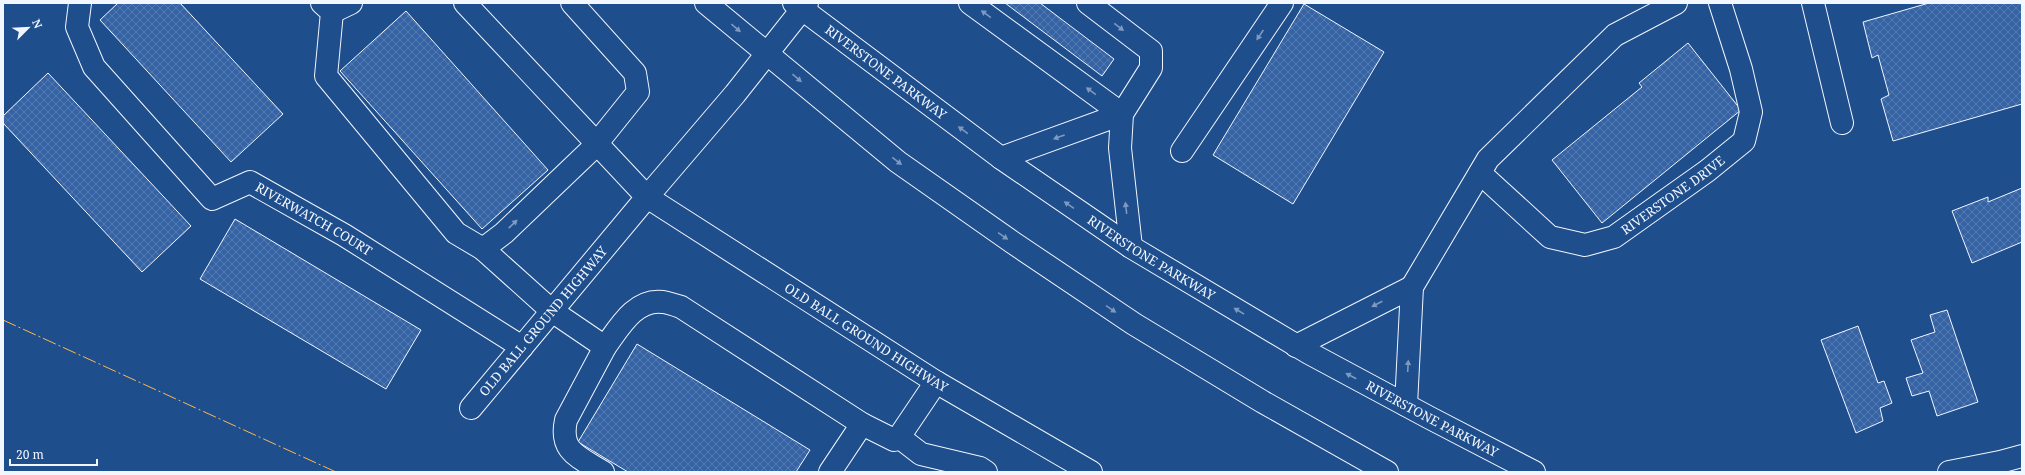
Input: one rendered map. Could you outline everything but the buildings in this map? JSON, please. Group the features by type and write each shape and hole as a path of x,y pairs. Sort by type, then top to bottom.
{"main road":[{"name":"RIVERWATCH COURT","path":"80,3 77,27 94,67 212,199 250,182 344,235 522,347"},
{"path":"351,3 327,8 326,76 456,233 483,249 552,311 605,347"},
{"path":"465,3 647,196"},
{"path":"483,249 504,233 597,143 638,92 635,73 572,3"},
{"path":"706,3 898,162 1012,242 1141,328 1263,402 1387,472"},
{"path":"970,3 1122,114"},
{"path":"1088,3 1151,51 1150,68 1122,114 1120,148 1131,247"},
{"path":"1182,151 1282,3"},
{"path":"1406,405 1412,287 1488,159 1615,35 1676,3"},
{"name":"RIVERSTONE DRIVE","path":"1480,173 1550,237 1585,245 1614,237 1707,171 1744,140 1751,112 1741,69 1720,3"},
{"path":"1813,3 1842,123"},
{"name":"OLD BALL GROUND HIGHWAY","path":"471,408 647,196 735,94 767,53 801,5"},
{"name":"RIVERSTONE PARKWAY","path":"801,5 1001,158 1131,247 1296,346 1534,472"},
{"path":"1001,158 1122,114"},
{"name":"OLD BALL GROUND HIGHWAY","path":"647,196 936,382 1091,472"},
{"path":"1296,346 1412,287"},
{"path":"603,472 579,458 566,445 563,432 566,420 605,347 626,319 643,304 662,302 680,307 862,424 894,440 899,436 936,382"},
{"path":"830,472 862,424"},
{"path":"899,436 922,463 980,468 986,472"},
{"path":"1949,472 2022,456"}],"power":[{"path":"3,320 336,472"}]}
